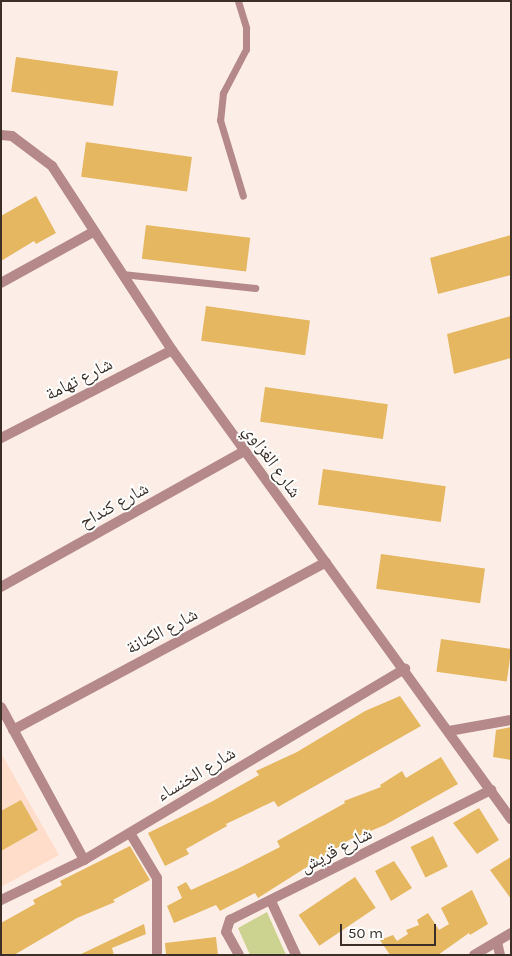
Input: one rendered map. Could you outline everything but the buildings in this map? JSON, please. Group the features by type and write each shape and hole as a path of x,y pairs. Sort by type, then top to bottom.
{"street":[{"name":"شارع الغزاوي","path":"1,135 12,136 52,166 93,232 172,350 405,669 511,819"},
{"path":"1,283 93,232"},
{"name":"شارع تهامة","path":"1,438 172,350"},
{"name":"شارع كنداح","path":"1,587 244,451"},
{"name":"شارع الكنانة","path":"14,730 326,562"},
{"name":"شارع الخنساء","path":"1,900 84,860 405,669"},
{"path":"1,707 84,860"},
{"path":"449,731 511,720"},
{"name":"شارع قريش","path":"239,955 226,932 226,925 230,920 272,901 491,790"},
{"path":"130,832 157,878 157,955"},
{"path":"272,901 296,955"},
{"path":"474,955 511,933"},
{"path":"497,942 500,955"}],"lane":[{"path":"238,1 246,28 246,48 223,94 220,120 243,196"},
{"path":"122,274 256,288"}],"shaded area":[{"path":"1,753 59,855 1,887"}],"green space":[{"path":"267,912 286,955 250,955 238,928"}]}
